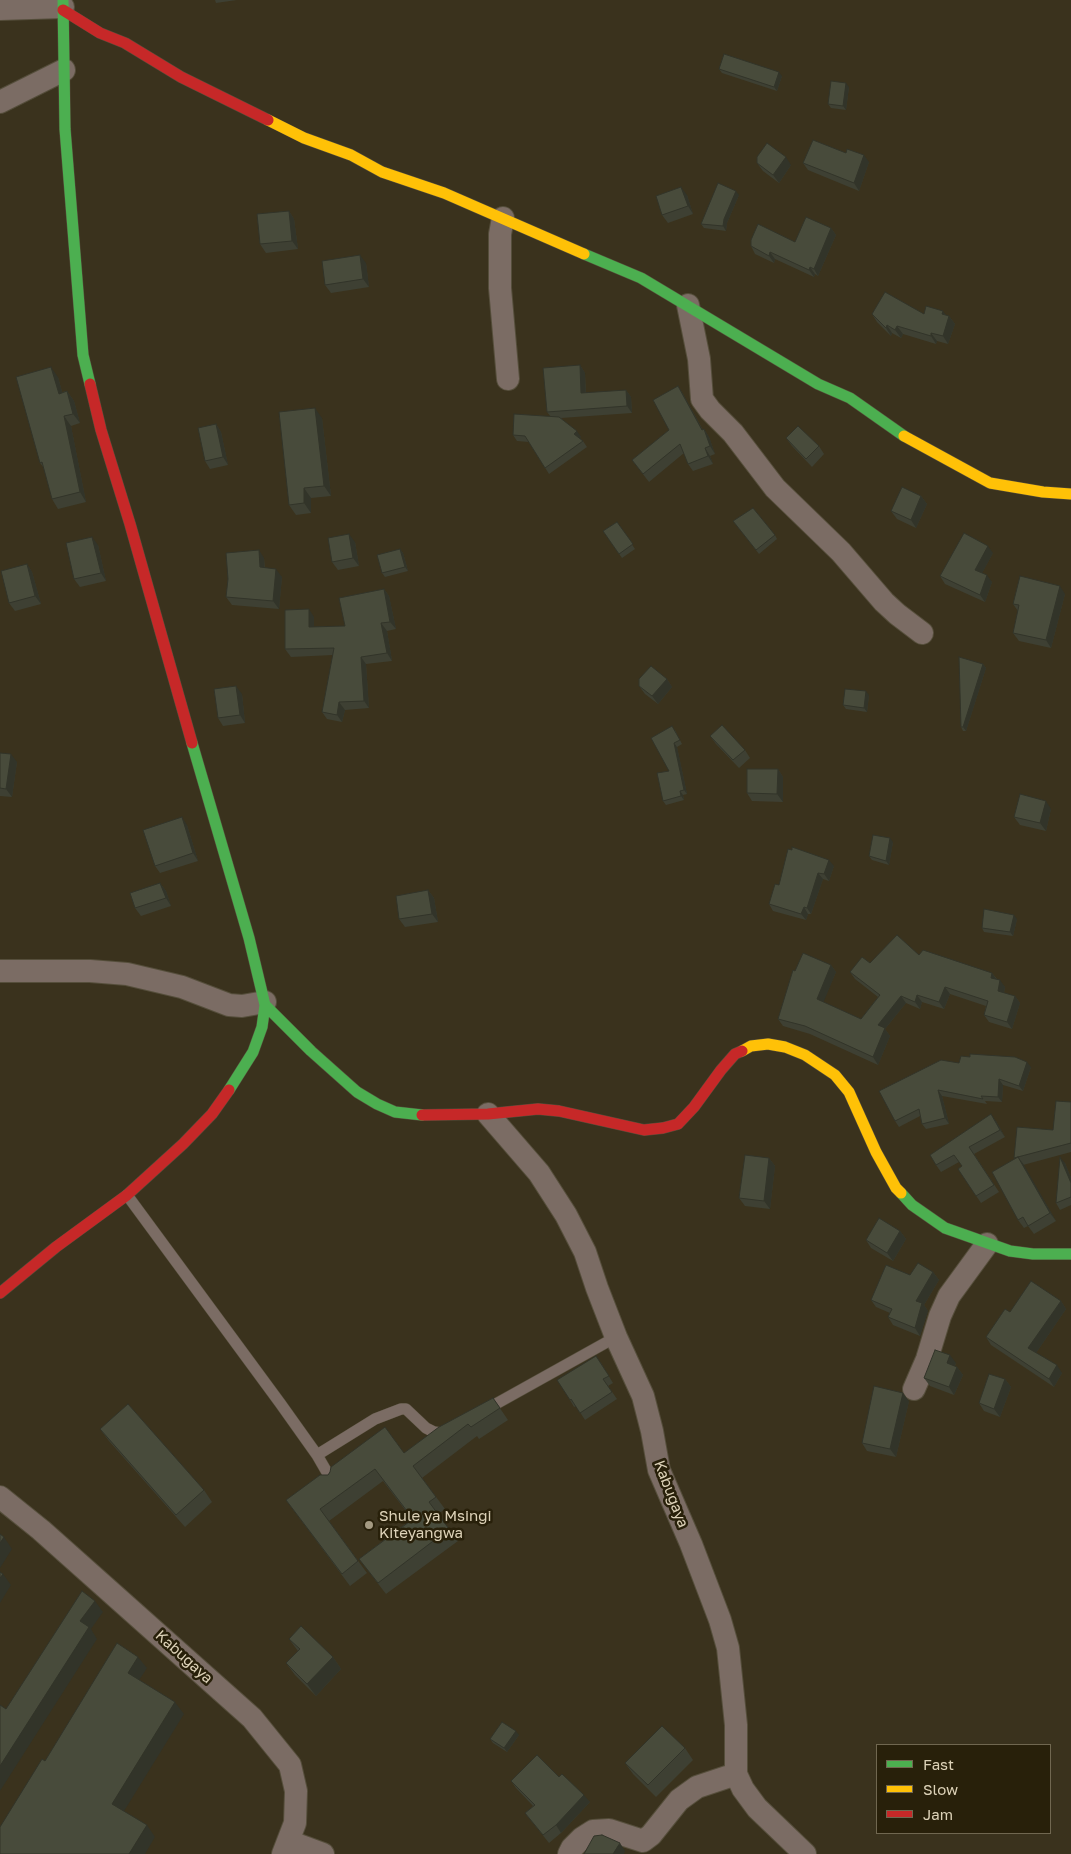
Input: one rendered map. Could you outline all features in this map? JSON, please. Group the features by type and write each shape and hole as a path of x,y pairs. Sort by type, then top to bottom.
{"street":[{"path":"0,9 63,5 100,33 125,43 181,77 304,138 351,155 382,172 504,218 641,278 818,384 850,398 876,415 895,431 990,483 1043,492 1071,494"},
{"path":"0,1291 127,1195 183,1144 222,1101 253,1052 262,1027 265,1004 249,938 130,524 101,430 83,355 66,138 63,5"},
{"path":"0,102 64,70"},
{"path":"504,218 500,234 499,268 508,379"},
{"path":"688,305 699,359 702,399 738,439 775,488 841,552 897,614 922,633"},
{"path":"0,971 127,974 182,987 229,1005 265,1004 318,1057 357,1092 395,1112 420,1115 488,1114 538,1110 559,1111 644,1130 663,1128 678,1124 694,1108 735,1054 751,1046 768,1044 785,1047 805,1055 825,1067 840,1081 848,1092 886,1171 896,1188 912,1205 945,1228 987,1244 1010,1251 1033,1254 1071,1254"},
{"name":"Kabugaya","path":"488,1114 538,1173 566,1215 585,1252 616,1338 643,1396 659,1470 691,1544 720,1620 728,1648 736,1725 736,1774 743,1789 757,1808 804,1854"},
{"path":"914,1389 927,1360 940,1316 949,1296 987,1244"},
{"name":"Kabugaya","path":"0,1497 41,1530 252,1718 290,1765 296,1791 296,1823 285,1848"},
{"path":"569,1854 582,1838 593,1831 609,1830 643,1841 651,1835 679,1800 697,1787 736,1774"},
{"path":"285,1848 323,1854"}],"lane":[{"path":"127,1195 317,1455 332,1481"},
{"path":"480,1414 616,1338"},
{"path":"317,1455 375,1419 406,1409 426,1428 434,1432 442,1433 454,1429"}],"building":[{"path":"724,54 779,72 774,87 719,69"},
{"path":"831,81 846,83 843,106 828,104"},
{"path":"813,140 846,153 847,149 864,155 854,183 803,163"},
{"path":"767,143 786,157 773,175 757,163 757,157"},
{"path":"718,183 736,191 723,226 701,224"},
{"path":"681,187 688,206 662,215 656,196"},
{"path":"289,211 292,241 260,244 257,214"},
{"path":"806,217 831,228 814,269 810,267 809,270 770,252 769,256 751,246 751,240 758,224 795,242"},
{"path":"360,255 363,279 325,285 322,261"},
{"path":"885,292 924,314 926,306 943,311 942,314 949,316 943,336 931,333 931,336 897,326 895,330 887,325 886,328 872,314"},
{"path":"580,365 581,393 626,390 627,406 547,412 543,368"},
{"path":"51,367 59,394 67,391 73,414 64,416 80,492 52,499 16,377"},
{"path":"678,386 702,430 704,429 710,446 705,448 708,456 688,464 680,444 643,474 632,460 669,430 653,400"},
{"path":"315,408 324,486 304,488 304,503 289,505 279,412"},
{"path":"514,414 559,417 577,431 574,434 583,441 545,468 525,436 513,435"},
{"path":"216,424 223,457 205,461 198,428"},
{"path":"798,426 819,446 806,459 786,438"},
{"path":"902,487 921,496 911,520 891,511"},
{"path":"753,508 775,535 756,550 733,521"},
{"path":"617,522 633,544 619,554 603,531"},
{"path":"964,533 988,546 975,570 987,575 980,595 940,576"},
{"path":"349,534 353,558 332,562 328,538"},
{"path":"92,537 101,573 74,579 66,543"},
{"path":"400,549 405,567 382,573 377,555"},
{"path":"259,550 260,567 276,569 273,601 226,597 228,579 226,553"},
{"path":"27,564 35,596 9,603 1,571"},
{"path":"1020,576 1060,586 1046,640 1013,633 1019,605 1013,604"},
{"path":"384,589 390,622 381,623 387,653 361,657 364,701 339,702 337,715 322,712 334,648 285,649 285,610 309,609 309,627 345,626 339,598"},
{"path":"959,657 983,664 963,727 961,727"},
{"path":"651,666 667,679 652,696 639,686 639,679"},
{"path":"236,686 240,715 218,718 214,689"},
{"path":"845,689 866,691 864,708 843,705"},
{"path":"722,725 745,750 733,760 710,736"},
{"path":"672,726 680,740 674,743 684,790 680,791 681,796 663,801 657,773 669,771 651,738"},
{"path":"0,753 11,754 6,789 0,788"},
{"path":"747,769 778,769 777,794 747,793"},
{"path":"1020,794 1046,801 1040,823 1014,817"},
{"path":"182,817 193,853 155,866 143,830"},
{"path":"873,835 890,838 886,861 869,856"},
{"path":"792,847 829,860 824,874 818,873 807,908 804,907 801,914 769,904 775,884 779,885 788,849 792,850"},
{"path":"160,883 166,898 135,908 130,893"},
{"path":"428,890 432,914 399,919 396,896"},
{"path":"984,909 1014,915 1010,932 982,928"},
{"path":"897,935 919,955 923,950 992,973 991,978 1000,980 998,991 1015,996 1007,1022 984,1015 988,1001 945,987 939,1002 917,995 915,1002 901,996 878,1025 885,1028 873,1057 805,1026 778,1019 793,970 795,971 803,953 831,965 817,999 861,1019 880,995 850,972 862,957 870,963"},
{"path":"970,1054 1015,1057 1027,1062 1019,1086 999,1079 998,1097 981,1096 983,1099 938,1090 945,1118 922,1124 919,1109 895,1121 879,1091 941,1060 959,1063 961,1056 970,1057"},
{"path":"1056,1101 1071,1102 1071,1143 1014,1158 1017,1127 1053,1130"},
{"path":"991,1114 1000,1130 969,1147 994,1185 976,1196 958,1169 962,1166 954,1155 936,1165 930,1155"},
{"path":"745,1155 769,1158 764,1201 739,1198"},
{"path":"1018,1157 1050,1213 1028,1226 1023,1217 1018,1220 992,1172"},
{"path":"1060,1157 1071,1183 1071,1197 1056,1203"},
{"path":"879,1218 900,1231 887,1253 866,1240"},
{"path":"918,1263 933,1272 916,1301 922,1303 915,1328 888,1317 892,1309 871,1300 886,1265 910,1275"},
{"path":"1031,1281 1061,1301 1028,1348 1057,1365 1049,1379 986,1337 1005,1309 1010,1312"},
{"path":"935,1350 950,1355 947,1363 957,1367 949,1387 924,1378"},
{"path":"596,1356 609,1376 603,1379 612,1392 580,1413 557,1380"},
{"path":"989,1374 1005,1379 994,1409 979,1403"},
{"path":"874,1386 903,1393 890,1449 862,1443"},
{"path":"493,1398 500,1408 471,1427 468,1424 413,1466 436,1497 429,1502 449,1529 378,1583 359,1559 413,1519 375,1469 320,1509 358,1561 342,1574 286,1500 320,1475 328,1475 331,1467 385,1427 404,1453 439,1427"},
{"path":"128,1404 204,1490 176,1515 100,1429"},
{"path":"0,1534 4,1537 0,1543"},
{"path":"82,1591 95,1601 80,1621 89,1627 0,1766 0,1705 6,1709"},
{"path":"301,1626 333,1657 307,1684 286,1663 300,1649 289,1639"},
{"path":"117,1643 138,1657 128,1673 175,1702 112,1804 147,1825 129,1854 0,1854 0,1827 42,1759 45,1761"},
{"path":"502,1722 516,1731 504,1748 490,1739"},
{"path":"662,1726 685,1748 648,1785 625,1763"},
{"path":"537,1755 559,1777 562,1774 584,1795 556,1825 543,1835 525,1813 535,1805 511,1781"},
{"path":"602,1835 620,1843 613,1854 584,1854 594,1836"}],"traffic: fast":[{"path":"63,0 65,129 83,355 90,384"},
{"path":"584,254 641,278 818,384 850,398 904,436"},
{"path":"192,743 249,938 265,1005 262,1027 253,1052 229,1090"},
{"path":"265,1005 311,1051 357,1092 395,1112 422,1115"},
{"path":"901,1193 912,1205 945,1228 1010,1251 1033,1254 1071,1254"}],"traffic: slow":[{"path":"268,120 304,138 351,155 382,172 444,193 584,254"},
{"path":"904,436 990,483 1043,492 1071,494"},
{"path":"742,1051 751,1046 768,1044 785,1047 805,1055 835,1075 849,1092 876,1152 896,1188 901,1193"}],"traffic: jam":[{"path":"63,10 100,33 125,43 181,77 268,120"},
{"path":"90,384 101,430 130,524 192,743"},
{"path":"422,1115 488,1114 538,1109 559,1111 644,1130 663,1128 678,1124 694,1107 735,1054 742,1051"},
{"path":"0,1293 56,1247 127,1195 183,1144 212,1114 229,1090"}],"place":[{"name":"Shule ya Msingi Kiteyangwa","path":"369,1525"}]}
